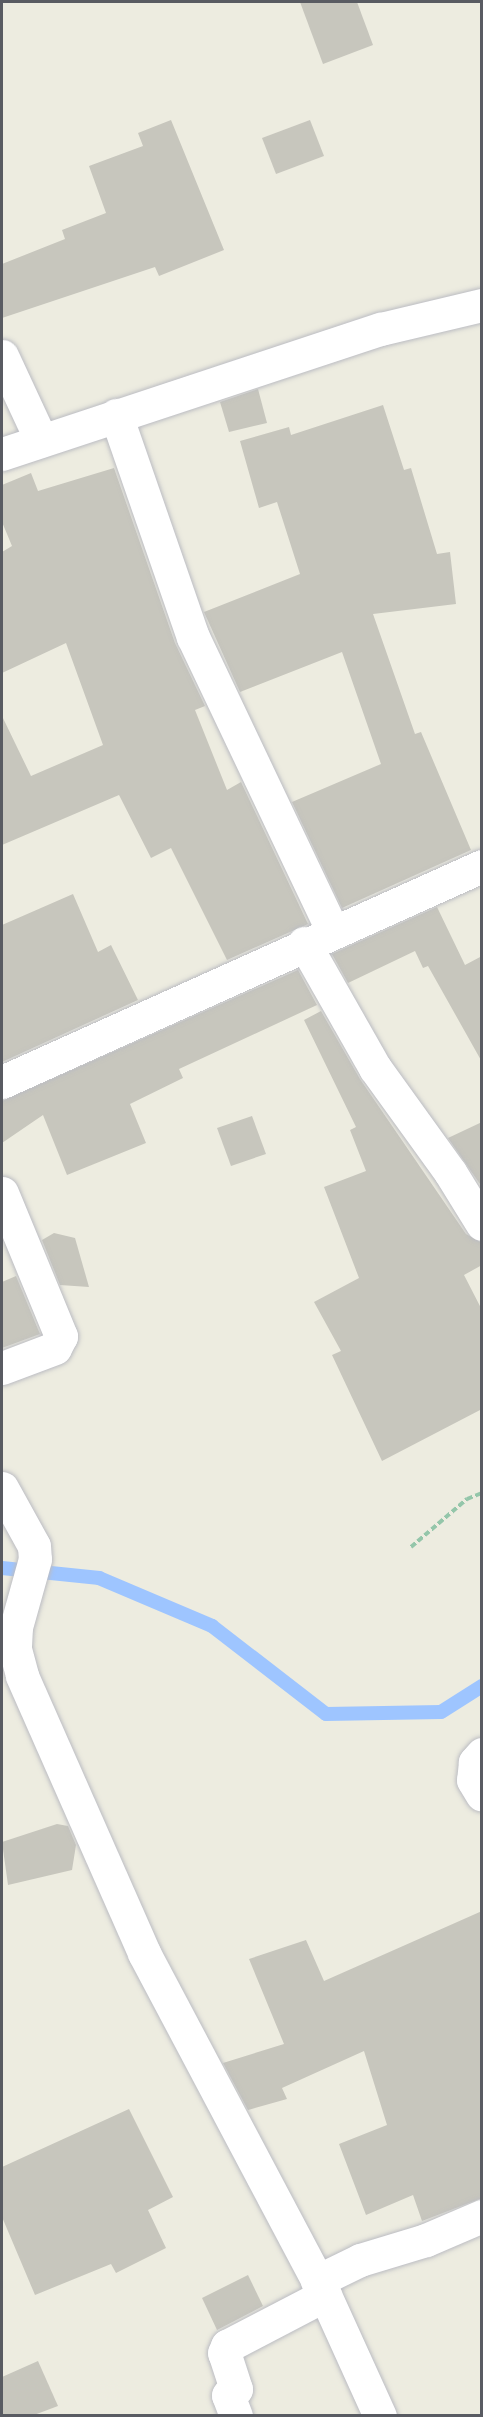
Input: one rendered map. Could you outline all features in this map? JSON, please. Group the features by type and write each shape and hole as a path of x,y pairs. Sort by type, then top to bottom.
{"street":[{"path":"2,454 381,329 482,305"},
{"path":"2,356 41,440"},
{"path":"116,416 193,637 375,1068 450,1172 482,1224"},
{"path":"2,1082 482,866"},
{"path":"2,1193 61,1336 56,1348 2,1368"},
{"path":"2,1488 29,1533 35,1559 23,1601 15,1649 22,1676 144,1953 321,2288 380,2415"},
{"path":"482,1754 475,1762 473,1780 482,1795"},
{"path":"236,2415 228,2395 236,2388 224,2353 226,2346 321,2288 360,2260 426,2240 482,2216"}],"path":[{"path":"411,1547 467,1499 482,1493"}],"building":[{"path":"300,2 357,2 373,45 323,64"},
{"path":"171,120 224,250 159,276 155,267 2,318 2,264 65,239 62,230 106,213 89,166 143,146 138,133"},
{"path":"310,120 324,156 276,174 262,138"},
{"path":"258,389 267,423 229,432 220,402"},
{"path":"383,405 404,470 411,468 437,554 450,552 456,604 373,614 415,734 421,732 471,850 342,908 292,802 381,764 342,652 240,692 204,612 300,574 277,502 259,508 240,441 289,427 291,435"},
{"path":"114,468 175,643 205,706 195,710 227,790 241,782 308,924 227,960 171,848 151,858 119,795 2,845 2,716 31,776 103,745 66,643 2,673 2,552 12,546 2,522 2,485 31,473 38,491"},
{"path":"73,894 98,952 111,945 138,1000 2,1062 2,925"},
{"path":"437,907 465,965 482,956 482,1062 428,966 423,968 415,951 348,983 332,954"},
{"path":"298,970 317,1005 179,1069 183,1078 130,1104 146,1143 67,1175 43,1115 2,1143 2,1101"},
{"path":"321,1011 360,1079 466,1234 482,1243 482,1265 464,1275 482,1310 482,1409 382,1461 332,1355 341,1351 314,1302 359,1278 324,1187 366,1171 350,1130 356,1127 304,1020"},
{"path":"252,1116 266,1154 231,1166 217,1128"},
{"path":"482,1122 482,1187 448,1138"},
{"path":"54,1233 75,1238 89,1287 60,1285 42,1240"},
{"path":"16,1276 40,1334 2,1348 2,1282"},
{"path":"57,1824 68,1826 76,1845 72,1870 8,1885 2,1842"},
{"path":"482,1911 482,2198 422,2221 413,2195 366,2215 339,2144 387,2125 364,2051 282,2088 287,2099 248,2110 223,2063 284,2044 249,1959 306,1940 324,1981"},
{"path":"129,2109 173,2197 148,2210 166,2248 116,2273 111,2264 35,2295 2,2217 2,2167"},
{"path":"248,2275 263,2306 217,2330 202,2298"},
{"path":"38,2361 58,2406 34,2415 2,2415 2,2377"}],"waterway":[{"path":"2,1568 99,1578 212,1626 326,1714 441,1712 482,1686"}]}
